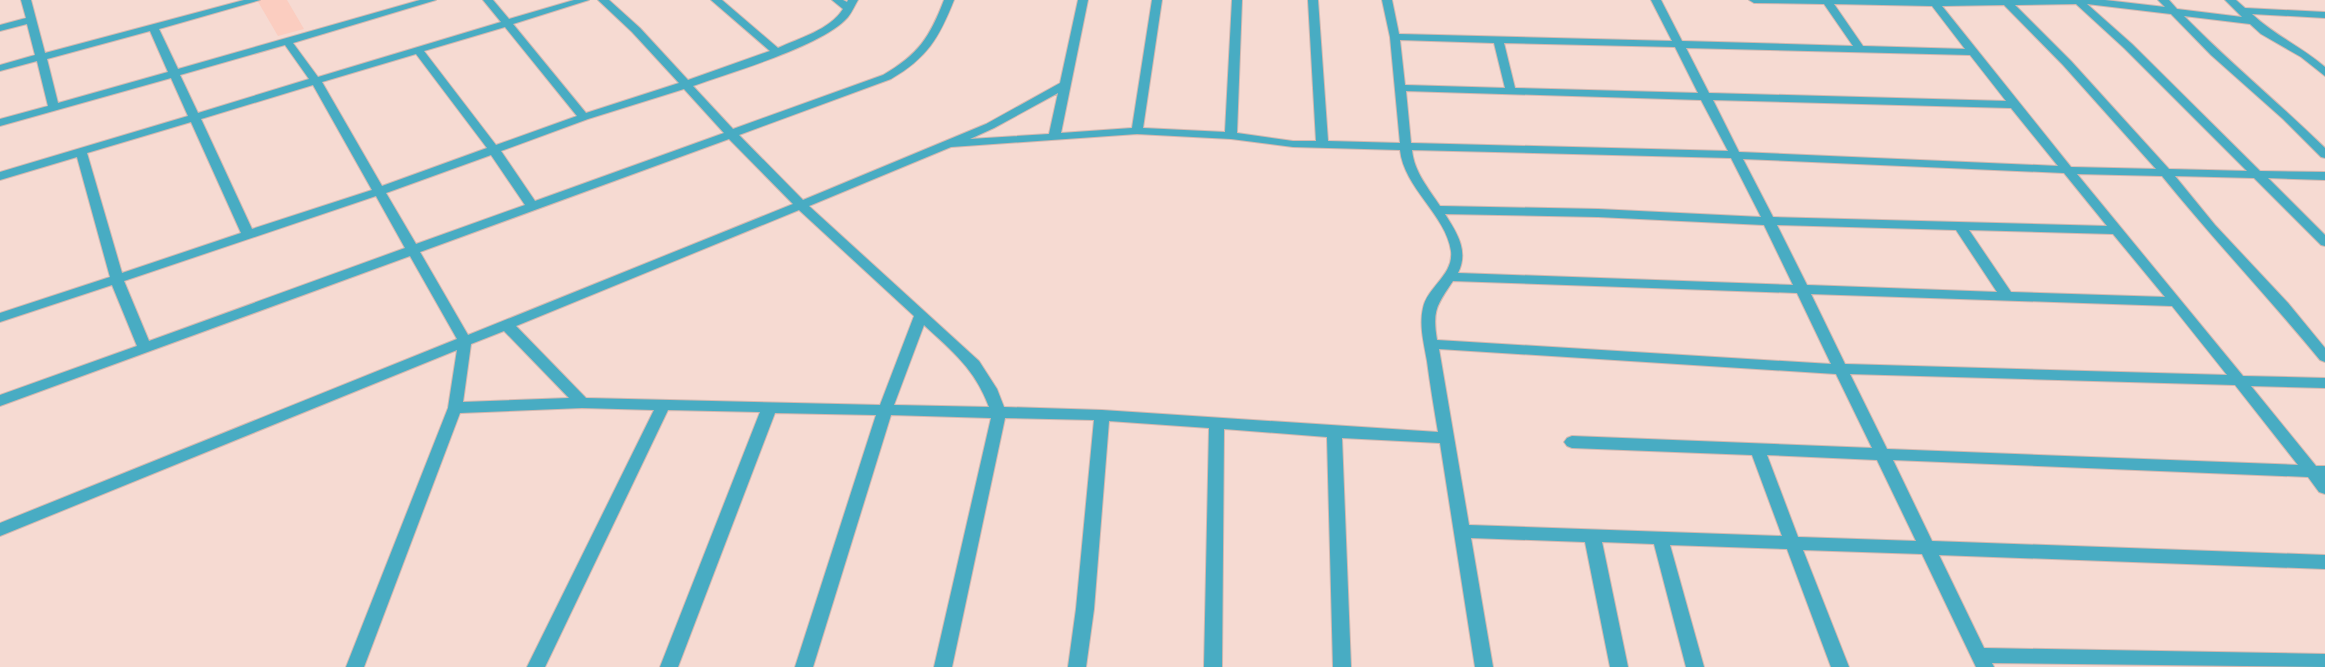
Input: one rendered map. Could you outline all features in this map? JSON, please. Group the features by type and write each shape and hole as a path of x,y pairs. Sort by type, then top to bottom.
{"street":[{"path":"26,0 54,107"},
{"path":"0,68 255,0"},
{"path":"388,0 395,10"},
{"path":"0,123 431,0"},
{"path":"488,0 584,117"},
{"path":"0,176 584,0"},
{"path":"603,0 636,30 732,135 802,204 974,364 990,389 999,413 943,667"},
{"path":"716,0 777,52"},
{"path":"0,318 249,236 584,117 777,52 824,31 838,22 850,4 837,0"},
{"path":"0,401 866,86 903,68 916,58 936,35 949,0"},
{"path":"1054,138 1083,0"},
{"path":"1137,131 1157,0"},
{"path":"1231,136 1237,0"},
{"path":"1313,0 1322,144"},
{"path":"1387,0 1395,37 1405,146 1409,169 1438,210 1454,243 1458,258 1451,277 1430,305 1428,326 1484,667"},
{"path":"1656,0 1769,221 1982,661 2325,662"},
{"path":"1754,0 2008,3 2078,1 2253,21"},
{"path":"2163,0 2215,53 2325,155"},
{"path":"2230,0 2265,32 2313,61 2325,74"},
{"path":"1933,1 1971,52 2116,230 2239,380 2318,472 2325,488"},
{"path":"2078,1 2128,46 2325,242"},
{"path":"1827,2 1860,49"},
{"path":"2008,3 2067,63 2166,173 2211,228 2283,306 2325,357"},
{"path":"2241,11 2325,15"},
{"path":"0,28 31,20"},
{"path":"152,27 249,236"},
{"path":"1395,37 1971,52"},
{"path":"1498,39 1511,92"},
{"path":"287,41 315,80 465,341 455,408 355,667"},
{"path":"418,50 494,150 533,207"},
{"path":"0,530 948,144 990,126 1064,85"},
{"path":"1400,88 2014,105"},
{"path":"948,144 1137,131 1231,136 1270,142 1322,144 1736,155 2068,170 2257,176 2325,176"},
{"path":"82,151 117,280 145,348"},
{"path":"1438,210 1598,213 1769,221 2116,230"},
{"path":"1960,226 2007,296"},
{"path":"1451,277 2176,302"},
{"path":"804,667 886,408 921,314"},
{"path":"506,324 582,402"},
{"path":"1430,344 1839,368 2325,384"},
{"path":"455,408 582,402 886,408 1102,415 1446,438"},
{"path":"536,667 664,404"},
{"path":"669,667 770,406"},
{"path":"1077,667 1085,608 1102,415"},
{"path":"1213,667 1217,424"},
{"path":"1334,432 1342,667"},
{"path":"1572,442 2318,472"},
{"path":"1757,449 1840,667"},
{"path":"1461,531 2325,562"},
{"path":"1592,535 1619,667"},
{"path":"1660,538 1695,667"}],"shaded area":[{"path":"257,0 287,0 304,29 278,36"}]}
